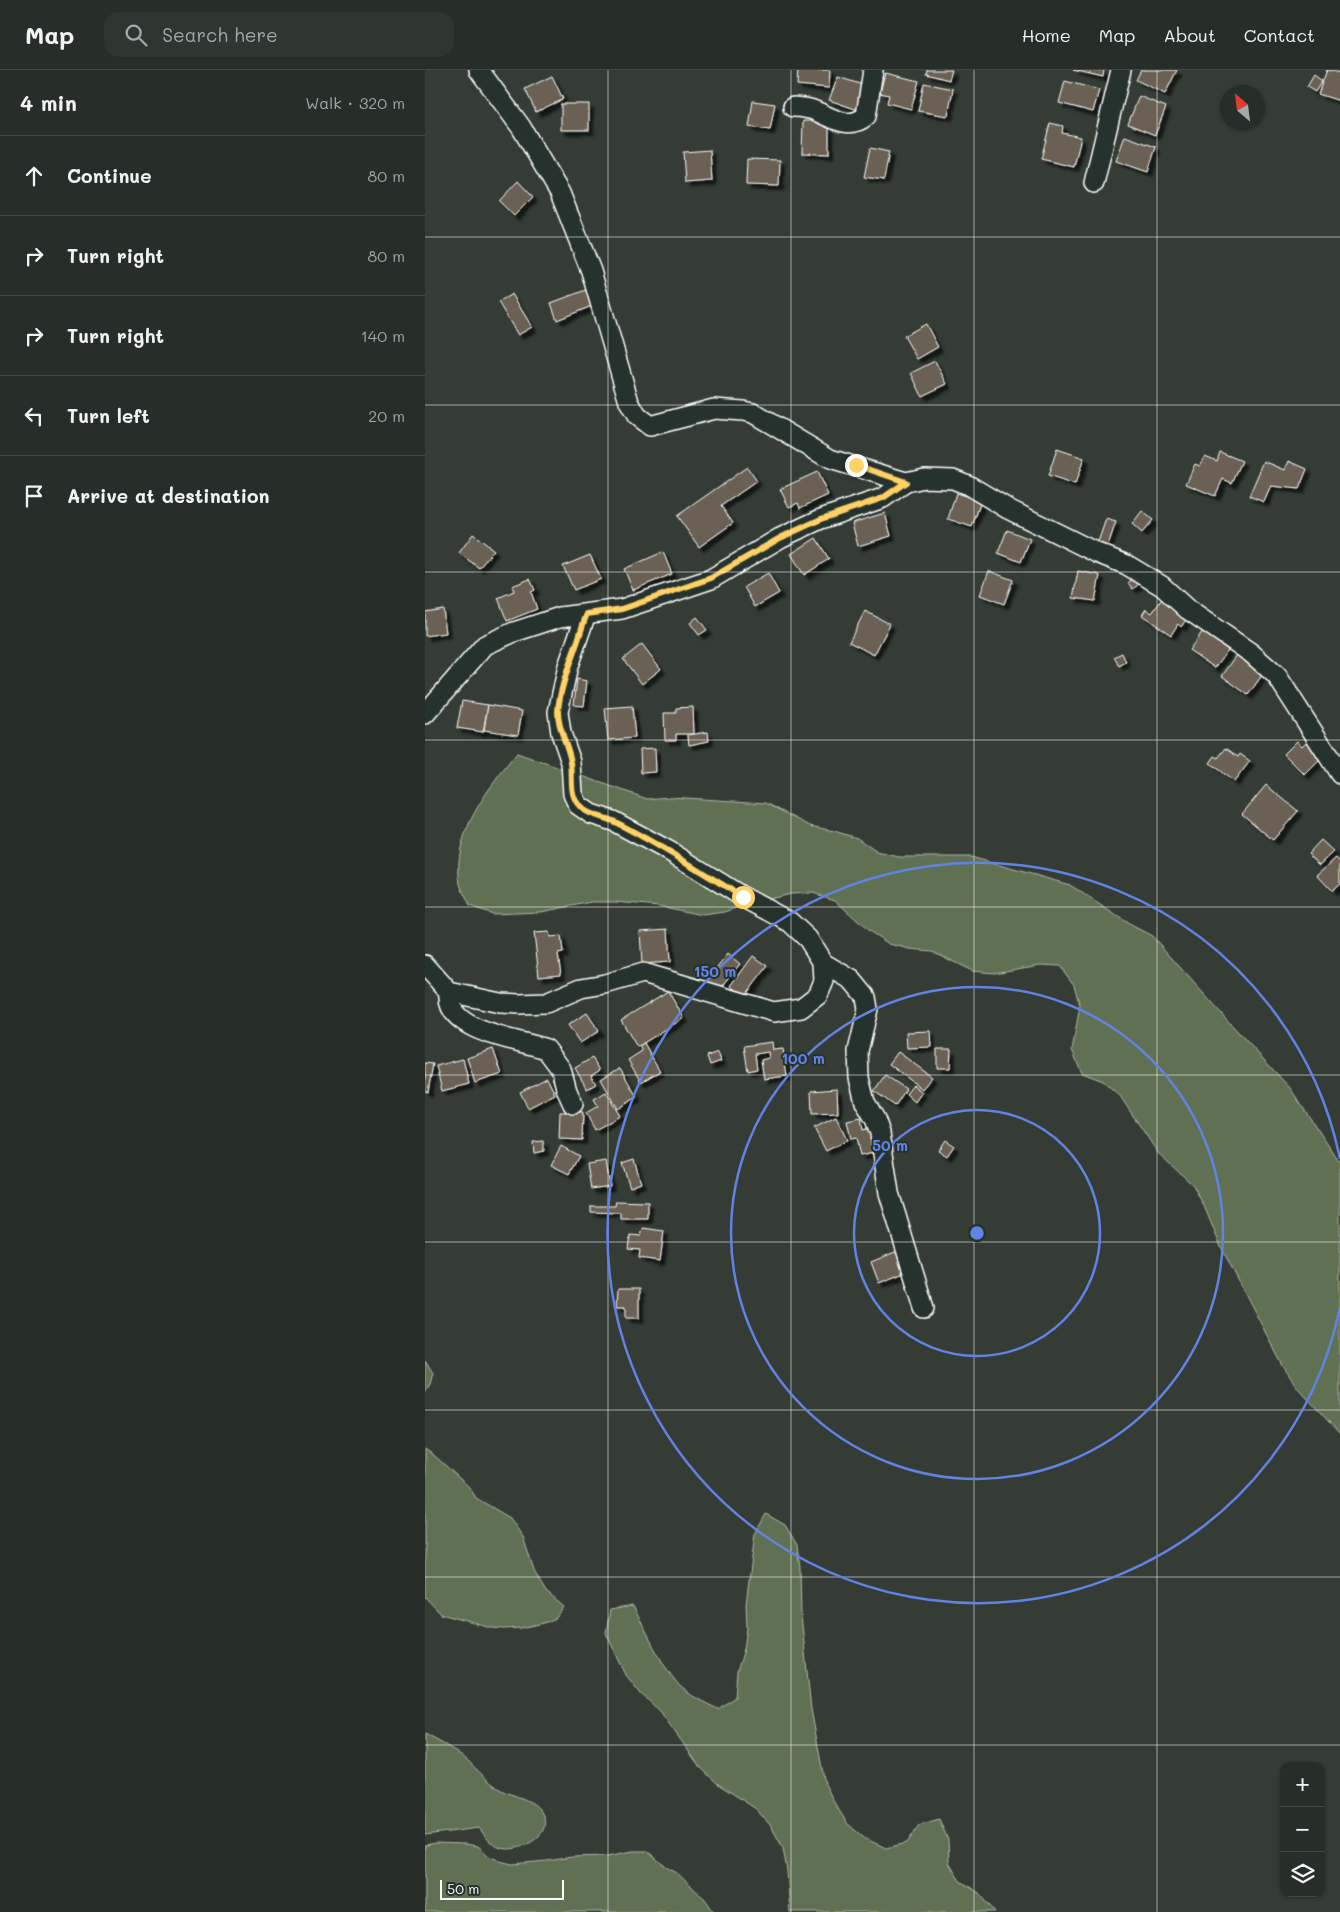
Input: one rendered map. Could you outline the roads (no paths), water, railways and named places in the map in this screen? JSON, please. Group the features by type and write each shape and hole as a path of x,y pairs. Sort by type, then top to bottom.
{"street":[{"path":"479,70 521,126 560,193 591,271 629,402 637,416 650,426 675,421 714,409 753,414 830,459 906,482"},
{"path":"793,107 810,109 833,120 855,123 861,121 866,116 873,70"},
{"path":"1094,183 1121,70"},
{"path":"425,714 485,645 514,632 560,617 622,609 711,578 780,538 821,519 883,498 906,482 925,478 953,479 968,485 1008,509 1097,553 1127,565 1163,586 1187,609 1251,653 1277,676 1340,774"},
{"path":"587,614 568,666 558,712 561,733 571,762 573,794 578,804 591,814 613,821 653,842 743,897 790,922 808,939 823,963 852,980 865,997 868,1009 858,1051 859,1078 865,1102 875,1119 880,1133 889,1193 924,1308"},
{"path":"425,965 449,992 500,1003 546,1003 581,988 605,984 643,972 774,1012 801,1008 818,995 824,981 823,963"},
{"path":"449,992 448,1002 453,1010 470,1025 490,1035 546,1049 561,1069 573,1104"}]}
